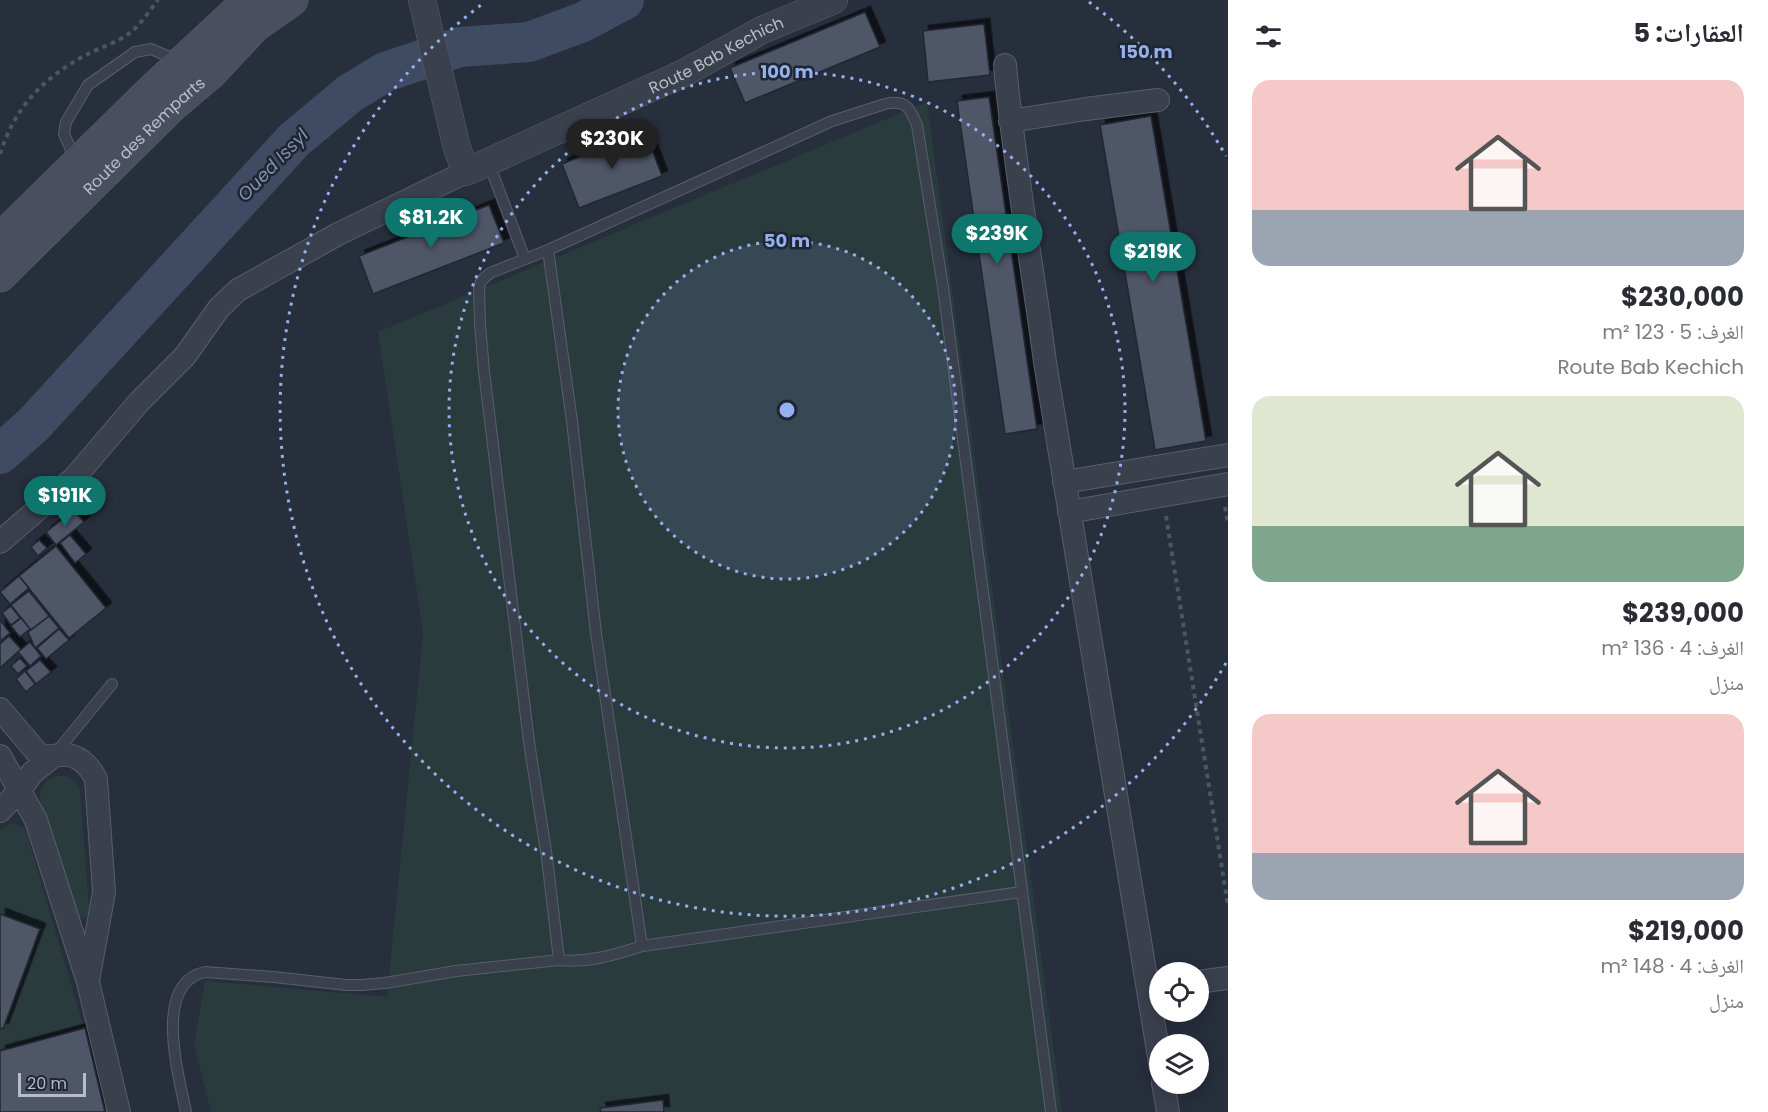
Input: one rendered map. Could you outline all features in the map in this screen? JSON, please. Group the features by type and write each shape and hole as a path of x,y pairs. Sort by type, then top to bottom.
{"main road":[{"name":"Route des Remparts","path":"0,239 249,0"},
{"name":"Route des Remparts","path":"0,276 172,106 211,73 255,26 292,0"}],"street":[{"path":"0,542 75,477 139,402 185,356 219,308 238,290 470,160 422,0"},
{"name":"Route Bab Kechich","path":"470,160 684,73 762,30 834,0"},
{"path":"1005,65 1010,121 1064,482 1149,962"},
{"path":"1010,121 1158,100"},
{"path":"1064,482 1228,455"},
{"path":"1069,512 1228,484"},
{"path":"0,709 40,756 51,758"},
{"path":"0,811 32,773 51,758 60,755 72,756 91,769 98,790 104,892 88,982"},
{"path":"0,756 36,820 88,982 119,1112"},
{"path":"1209,981 1228,978"},
{"path":"1165,1094 1167,1112"}],"lane":[{"path":"77,164 64,134 66,122 88,85 135,52 151,49 182,62"},
{"path":"559,960 547,858 529,742 484,371 480,325 479,288 481,281 490,273 548,250 832,121 893,102 903,104 909,108 917,125 943,287 1051,1112"},
{"path":"470,160 525,259"},
{"path":"548,250 572,421 596,633 642,945"},
{"path":"51,758 112,684"},
{"path":"186,1112 173,1045 172,1017 181,988 199,973 274,977 346,985 385,983 456,971 601,958 642,945 1021,892"}],"path":[{"path":"0,154 7,133 17,115 45,82 85,56 131,32 158,0"},
{"path":"1162,494 1228,906"}],"shaded area":[{"path":"927,102 1062,1112 211,1112 194,1045 205,981 387,997 423,633 378,332"},
{"path":"56,776 71,779 80,790 89,907 85,919 77,917 40,802 43,786"},
{"path":"12,823 23,827 27,834 83,1025 0,1049 0,830"}],"building":[{"path":"865,12 880,47 745,103 730,68"},
{"path":"984,24 990,75 928,82 923,31"},
{"path":"989,97 1037,429 1005,434 957,101"},
{"path":"1151,116 1206,441 1155,450 1100,125"},
{"path":"645,131 662,176 579,208 562,164"},
{"path":"489,205 504,243 373,294 359,256"},
{"path":"74,510 84,522 56,545 46,532"},
{"path":"70,535 86,554 75,563 60,543"},
{"path":"39,540 47,548 38,556 31,547"},
{"path":"56,546 106,608 69,638 19,576"},
{"path":"19,576 29,588 10,604 0,592"},
{"path":"29,591 49,616 31,630 11,605"},
{"path":"11,606 20,618 11,625 2,613"},
{"path":"49,616 59,628 35,648 28,632"},
{"path":"21,618 30,629 20,637 11,626"},
{"path":"0,620 10,633 0,641"},
{"path":"59,629 69,640 46,659 37,648"},
{"path":"9,636 21,649 0,668 0,644"},
{"path":"30,642 41,656 30,666 18,652"},
{"path":"20,658 27,666 18,674 11,666"},
{"path":"40,660 51,672 36,684 26,671"},
{"path":"25,671 35,684 26,692 16,679"},
{"path":"0,914 40,929 3,1029 0,1028"},
{"path":"85,1028 105,1112 0,1112 0,1051"},
{"path":"663,1100 664,1112 601,1112 600,1108"}],"waterway":[{"name":"Oued Issyl","path":"0,454 33,425 294,140 349,94 385,72 460,47 529,42 583,22 624,0"}]}
